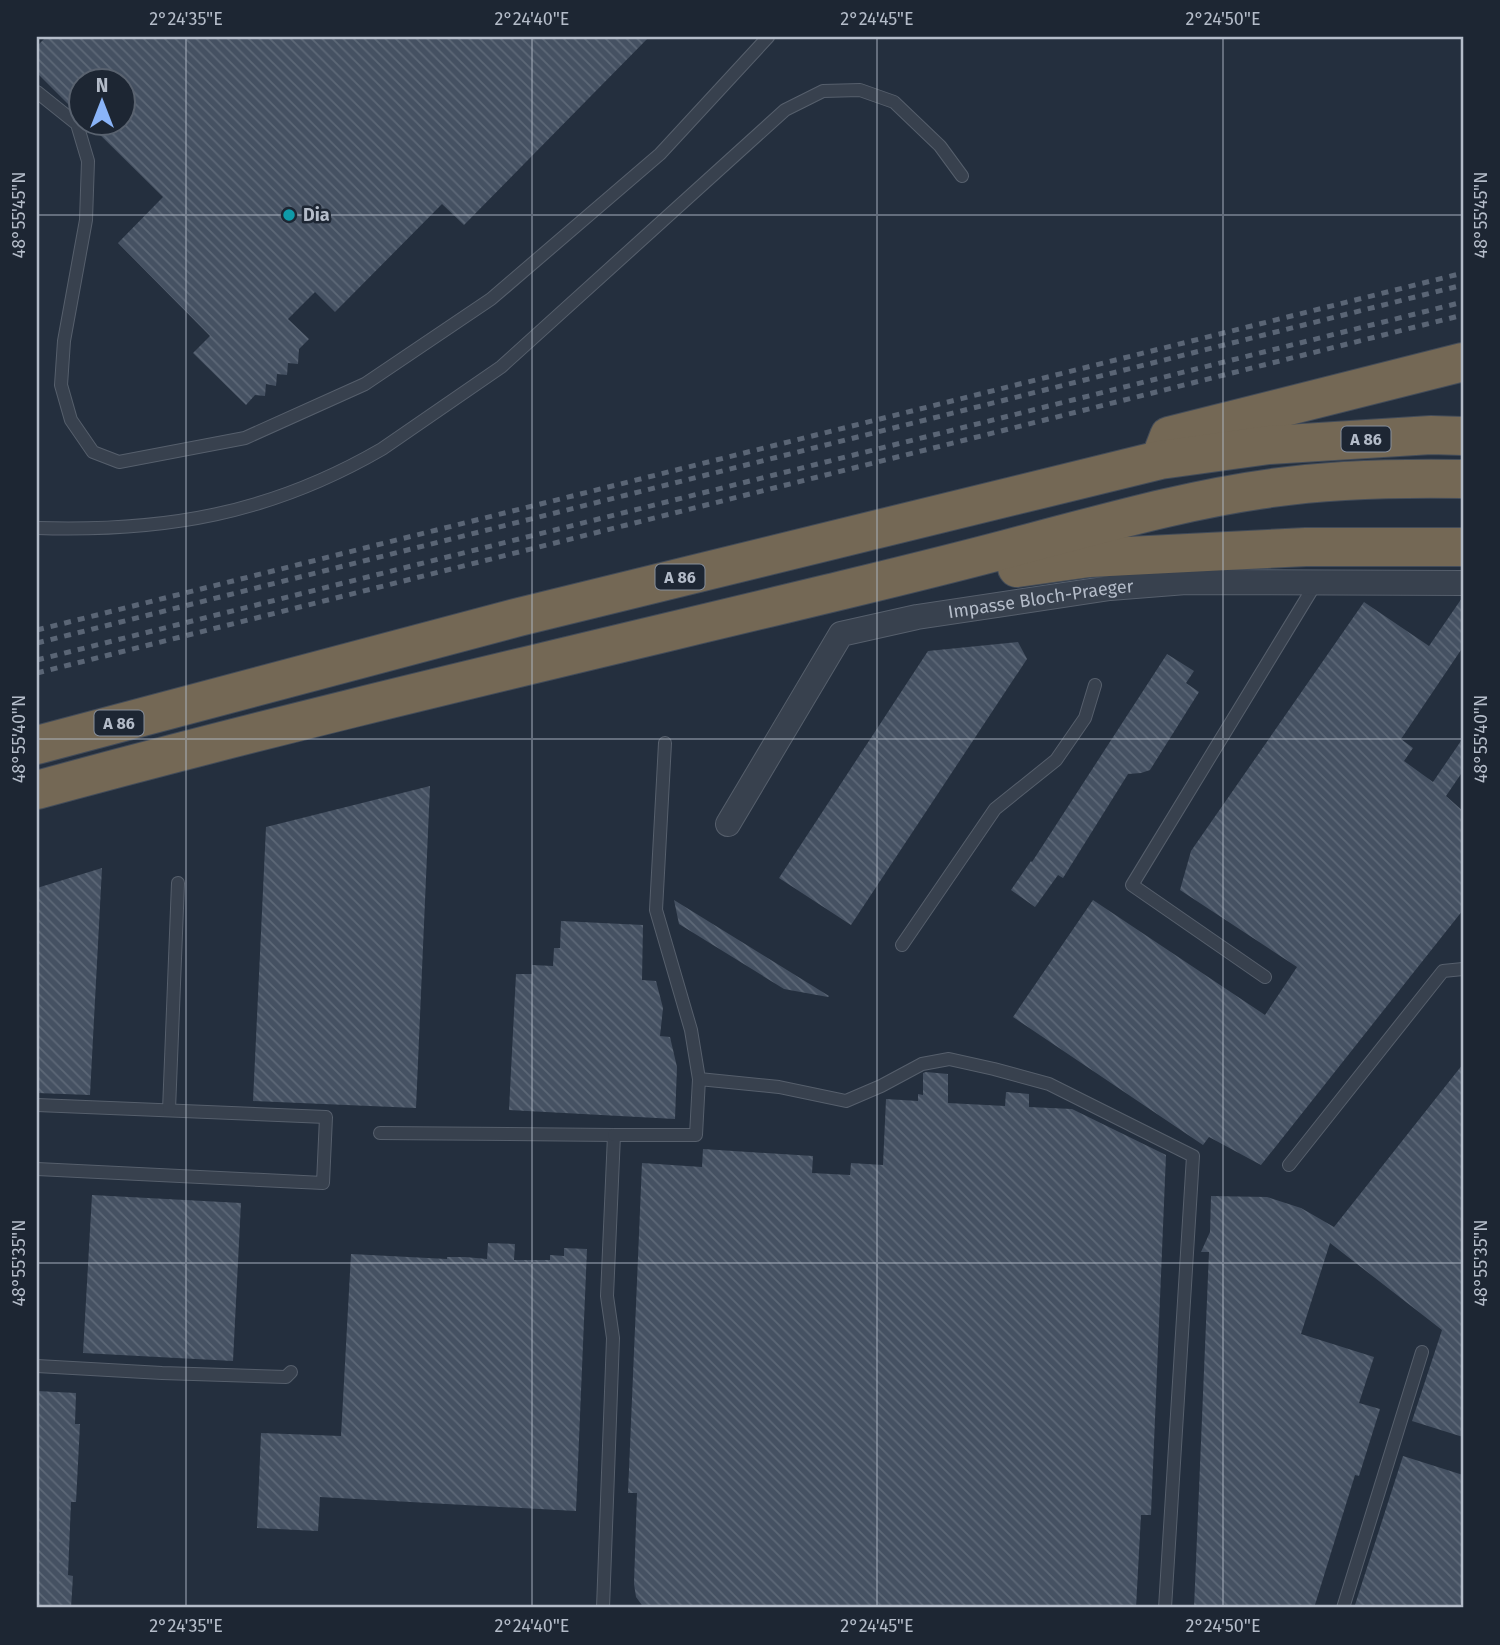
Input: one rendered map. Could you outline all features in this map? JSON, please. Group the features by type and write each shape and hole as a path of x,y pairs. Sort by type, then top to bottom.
{"highway":[{"path":"1160,460 1169,436 1463,362"},
{"name":"A 86","path":"37,745 519,617 1160,460 1269,445 1432,435 1463,436"},
{"name":"A 86","path":"37,790 226,739 975,558 1162,508 1272,488 1339,481 1463,479"},
{"path":"975,558 992,572 1089,558 1306,547 1463,547"},
{"path":"37,719 162,689 202,700"}],"street":[{"name":"Impasse Bloch-Praeger","path":"728,824 841,634 917,617 1110,588 1186,582 1463,583"}],"lane":[{"path":"37,92 77,124 88,161 86,220 64,341 61,385 71,420 93,452 119,462 245,438 365,384 491,299 660,154 768,37"},
{"path":"37,528 124,528 201,518 280,496 352,466 382,449 501,367 785,110 823,91 860,90 894,102 940,146 962,176"},
{"path":"1265,977 1132,885 1316,583"},
{"path":"902,945 995,810 1056,760 1085,718 1095,685"},
{"path":"380,1133 696,1135 699,1079 691,1030 656,910 664,743"},
{"path":"169,1110 178,883"},
{"path":"1289,1165 1443,971 1463,969"},
{"path":"699,1079 779,1087 846,1101 922,1064 949,1059 1049,1084 1193,1156 1165,1608"},
{"path":"37,1105 326,1117 323,1183 37,1169"},
{"path":"603,1608 612,1338 607,1296 614,1135"},
{"path":"1343,1608 1422,1352"},
{"path":"37,1366 286,1377 291,1372"}],"building":[{"name":"Dia","path":"46,37 649,37 464,225 442,204 335,312 315,292 288,319 309,339 299,349 298,364 288,363 287,375 277,374 276,386 266,384 265,396 255,395 246,405 193,353 210,336 118,243 163,197 101,136 136,136 136,66 66,66 66,102 37,73 37,46"},
{"path":"1462,598 1463,647 1401,739 1413,748 1404,761 1433,782 1463,738 1463,771 1446,796 1463,811 1463,910 1261,1165 1209,1137 1203,1145 1013,1017 1093,900 1265,1015 1297,967 1180,890 1191,851 1364,602 1429,646"},
{"path":"1018,642 1027,659 851,925 779,878 928,651"},
{"path":"1167,654 1194,671 1186,683 1199,692 1150,770 1128,774 1063,878 1058,875 1035,907 1011,890"},
{"path":"430,786 416,1108 253,1101 266,827"},
{"path":"102,868 90,1095 37,1093 37,888"},
{"path":"674,900 829,996 784,989 679,924"},
{"path":"561,921 643,925 642,980 656,981 663,1008 660,1036 670,1037 677,1067 675,1119 509,1110 516,974 532,974 532,965 553,966 554,948 560,948"},
{"path":"1463,1064 1463,1437 1412,1421 1442,1330 1330,1243 1301,1334 1374,1357 1359,1403 1380,1409 1359,1476 1355,1475 1314,1608 1194,1608 1209,1252 1201,1252 1210,1232 1211,1196 1267,1197 1301,1208 1334,1227"},
{"path":"923,1073 948,1074 948,1103 1005,1106 1006,1092 1029,1094 1029,1107 1072,1109 1166,1155 1151,1515 1141,1515 1136,1608 644,1608 636,1597 634,1584 637,1493 628,1493 642,1163 702,1167 703,1149 813,1156 812,1173 850,1175 851,1163 883,1165 886,1099 918,1101 918,1094 923,1095"},
{"path":"92,1195 241,1203 233,1361 83,1353"},
{"path":"488,1243 515,1244 514,1260 550,1260 550,1255 564,1256 564,1248 587,1249 576,1511 320,1497 318,1531 257,1528 261,1433 341,1436 351,1254 487,1259"},
{"path":"37,1391 76,1393 75,1424 80,1424 76,1502 71,1502 68,1575 73,1576 71,1608 37,1608"},
{"path":"1403,1456 1463,1475 1463,1596 1459,1608 1354,1608"}],"railway":[{"path":"37,630 1463,273"},
{"path":"37,643 1463,285"},
{"path":"37,660 1463,302"},
{"path":"37,673 1463,315"}],"place":[{"name":"Dia","path":"289,215"}]}
